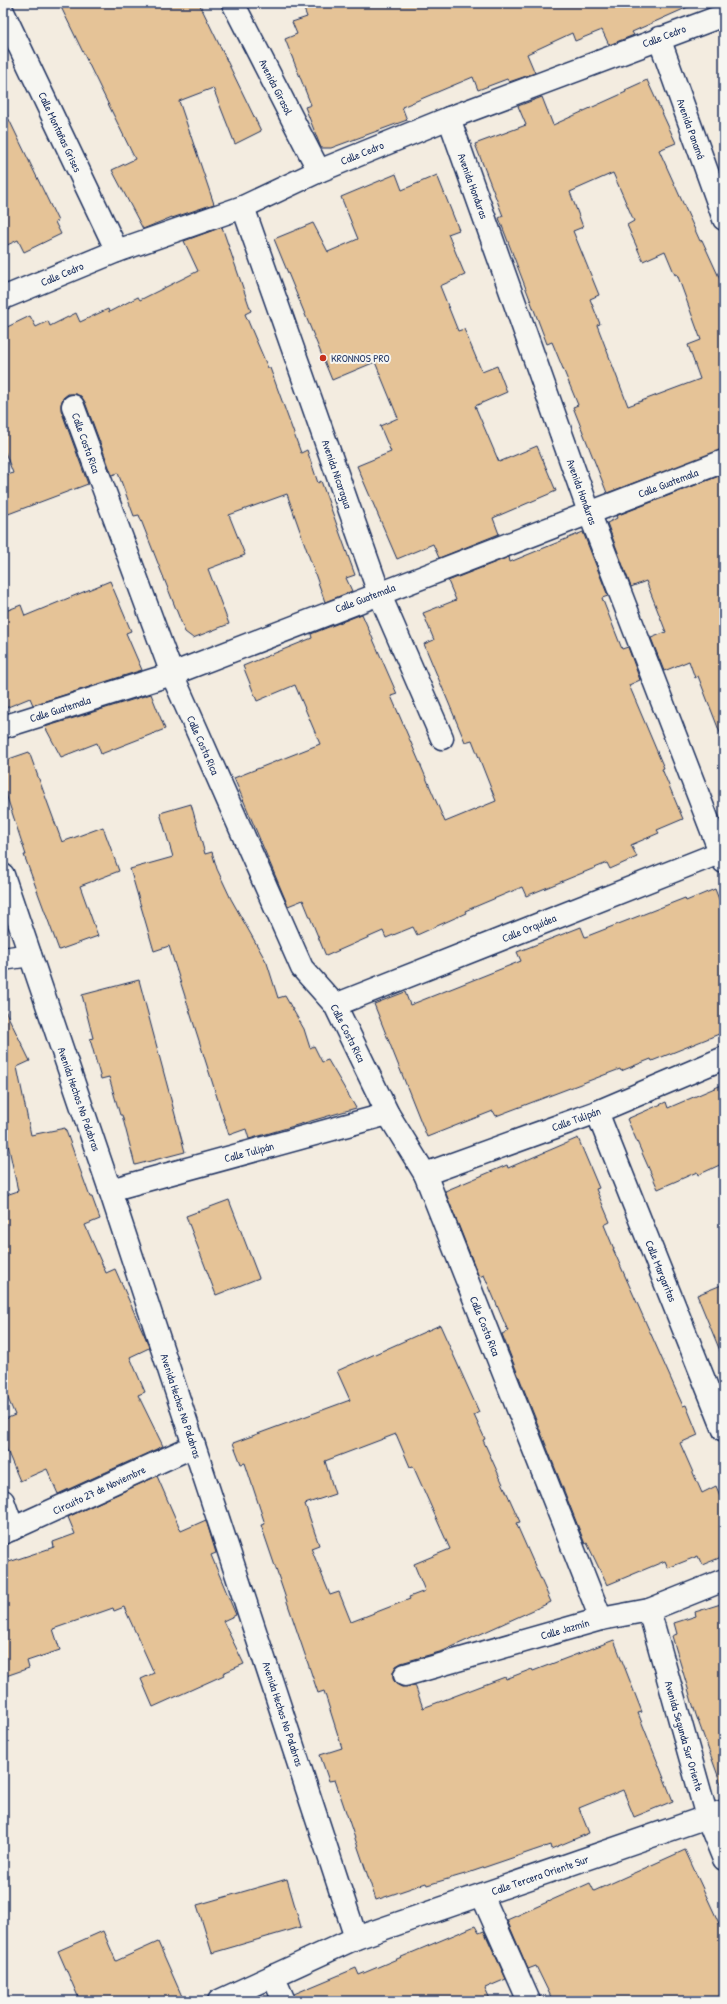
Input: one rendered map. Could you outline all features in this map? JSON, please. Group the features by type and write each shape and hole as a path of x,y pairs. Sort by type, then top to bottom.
{"street":[{"name":"Avenida Girasol","path":"236,4 319,171"},
{"name":"Calle Montañas Grises","path":"3,12 117,251"},
{"name":"Calle Cedro","path":"3,298 117,251 242,207 319,171 449,118 659,38 713,12"},
{"name":"Avenida Panamá","path":"659,38 724,219"},
{"name":"Avenida Honduras","path":"449,118 589,512 723,855"},
{"name":"Avenida Nicaragua","path":"242,207 379,593 442,738"},
{"name":"Calle Costa Rica","path":"73,406 172,674 302,968 335,1005 388,1114 425,1174 600,1619"},
{"name":"Calle Guatemala","path":"3,727 172,674 724,461"},
{"name":"Calle Orquídea","path":"335,1005 723,855"},
{"name":"Avenida Hechos No Palabras","path":"3,875 110,1190 356,1938"},
{"path":"3,959 30,955"},
{"name":"Calle Tulipán","path":"425,1174 597,1112 724,1058"},
{"name":"Calle Margaritas","path":"597,1112 724,1430"},
{"name":"Calle Tulipán","path":"110,1190 388,1114"},
{"name":"Circuito 27 de Noviembre","path":"8,1531 194,1446"},
{"path":"3,1501 8,1531"},
{"name":"Calle Jazmín","path":"405,1675 600,1619 649,1610 724,1580"},
{"name":"Avenida Segunda Sur Oriente","path":"649,1610 716,1814 724,1860"},
{"name":"Calle Tercera Oriente Sur","path":"219,2001 356,1938 716,1814"},
{"path":"482,1895 529,2001"},
{"path":"273,1976 284,2001"}],"building":[{"path":"59,3 199,3 261,131 235,144 213,88 179,101 214,204 172,217 143,229 112,170 135,159"},
{"path":"319,3 697,3 632,32 634,35 609,45 602,30 575,41 572,33 527,54 535,73 509,82 507,79 478,90 473,77 402,107 407,120 331,148 321,148 305,107 311,105 285,39 297,34 292,22 307,17 304,9"},
{"path":"647,80 676,143 659,150 700,241 702,240 724,288 724,449 607,493 573,407 578,405 552,342 547,344 499,218 503,216 475,144 526,125 518,106 542,97 553,125 626,92 625,90","holes":["613,173 634,221 627,225 643,261 665,251 675,275 677,274 701,340 688,345 700,379 628,406 597,325 600,324 590,299 599,295 573,231 583,227 570,192"]},
{"path":"3,107 58,221 55,222 61,234 24,252 18,240 3,247"},
{"path":"396,174 402,190 437,175 459,230 448,234 465,275 440,286 458,331 464,329 482,372 497,366 507,392 475,406 499,462 537,446 556,491 493,518 499,534 439,558 433,544 397,559 357,466 391,452 380,426 398,418 375,362 332,380 274,239 313,223 328,252 358,239 341,197"},
{"path":"222,227 251,311 245,314 268,368 270,368 301,453 307,450 318,483 321,481 355,575 346,578 352,591 325,602 287,494 229,515 245,555 208,569 229,624 193,638 185,632 139,515 134,516 118,473 112,475 85,402 81,396 68,394 63,398 61,410 88,484 3,516 3,477 13,473 3,447 3,329 30,316 36,327 48,321 50,326 76,313 80,322 108,309 109,312 138,297 140,300 198,271 184,241"},
{"path":"724,474 724,738 722,738 698,676 695,678 689,661 664,671 651,638 666,632 646,581 631,587 607,523 617,518 616,516"},
{"path":"583,532 608,596 602,598 622,649 628,647 640,680 629,685 664,768 662,769 683,819 657,830 659,833 631,845 637,857 610,869 607,863 526,896 522,887 465,911 466,913 417,935 413,927 386,938 383,931 326,956 303,900 288,906 234,778 320,744 295,685 257,701 243,666 312,638 311,634 362,614 397,694 391,696 445,822 496,801 472,740 465,742 424,644 434,640 423,613 456,600 448,581 509,557 510,562"},
{"path":"110,581 131,631 126,633 142,670 33,705 30,698 3,709 3,612 21,605 25,616"},
{"path":"151,694 165,729 101,754 97,743 61,757 45,727"},
{"path":"29,752 62,842 103,827 119,871 80,886 98,936 59,950 24,855 26,855 3,785 3,761"},
{"path":"191,804 205,854 212,852 217,869 231,899 267,963 278,998 285,996 304,1029 310,1048 314,1046 322,1062 328,1060 356,1108 249,1139 246,1129 229,1135 169,946 154,951 130,869 173,857 160,813"},
{"path":"715,889 724,912 724,1032 652,1061 651,1059 621,1071 620,1069 496,1116 493,1111 427,1137 374,1004 405,992 410,1005 521,961 517,952 581,927 585,937 685,898 686,901"},
{"path":"139,980 185,1152 135,1165 122,1115 120,1115 109,1077 101,1079 90,1039 93,1038 82,995"},
{"path":"3,1006 30,1061 17,1067 31,1135 65,1128 90,1197 92,1197 100,1219 85,1225 106,1273 115,1269 147,1341 149,1348 130,1357 145,1392 138,1395 163,1446 58,1494 47,1469 20,1481 3,1441 3,1420 15,1415 3,1387 3,1196 18,1191 7,1139 3,1140"},
{"path":"724,1084 724,1163 698,1175 697,1172 658,1189 627,1119 666,1102 668,1108"},
{"path":"578,1138 599,1188 596,1189 610,1222 604,1225 613,1249 683,1406 686,1405 698,1435 680,1443 702,1493 716,1486 724,1505 724,1556 702,1565 698,1556 668,1568 665,1561 607,1585 587,1543 585,1544 502,1334 508,1331 484,1275 479,1277 445,1191 507,1165 508,1168"},
{"path":"229,1200 259,1278 216,1295 186,1216"},
{"path":"724,1284 724,1358 723,1358 697,1295"},
{"path":"440,1325 479,1412 474,1415 485,1439 483,1440 520,1522 516,1523 551,1602 443,1651 401,1663 396,1666 393,1672 393,1679 396,1684 402,1687 415,1685 423,1708 505,1677 506,1679 532,1669 533,1671 614,1640 642,1712 638,1713 673,1801 634,1817 623,1790 579,1808 589,1833 551,1849 550,1845 465,1874 427,1885 426,1883 376,1900 335,1780 329,1781 320,1755 342,1748 324,1691 318,1693 261,1525 265,1524 245,1463 241,1464 233,1443 350,1400 337,1371","holes":["396,1434 410,1467 413,1466 450,1549 414,1564 425,1591 409,1597 410,1599 351,1622 339,1592 330,1595 311,1548 319,1545 305,1504 335,1494 325,1461"]},
{"path":"157,1476 181,1531 206,1520 216,1553 211,1555 236,1615 223,1621 244,1664 223,1673 224,1675 153,1707 141,1679 154,1673 124,1607 114,1611 113,1608 53,1629 60,1650 27,1661 29,1668 3,1677 3,1564 54,1547 53,1542 75,1534 68,1517"},
{"path":"724,1603 724,1783 721,1784 696,1715 672,1636 677,1634 674,1623 696,1616 695,1612"},
{"path":"685,1850 724,1934 724,2001 553,2001 536,1966 528,1969 507,1920 590,1883 594,1891"},
{"path":"287,1879 301,1927 212,1953 197,1905"},
{"path":"475,1926 479,1933 484,1931 506,1979 485,1988 491,2001 296,2001 294,1994 356,1968 359,1975"},
{"path":"103,1931 116,1961 158,1942 184,2001 80,2001 58,1951"}],"place":[{"name":"KRONNOS PRO","path":"323,358"}]}
